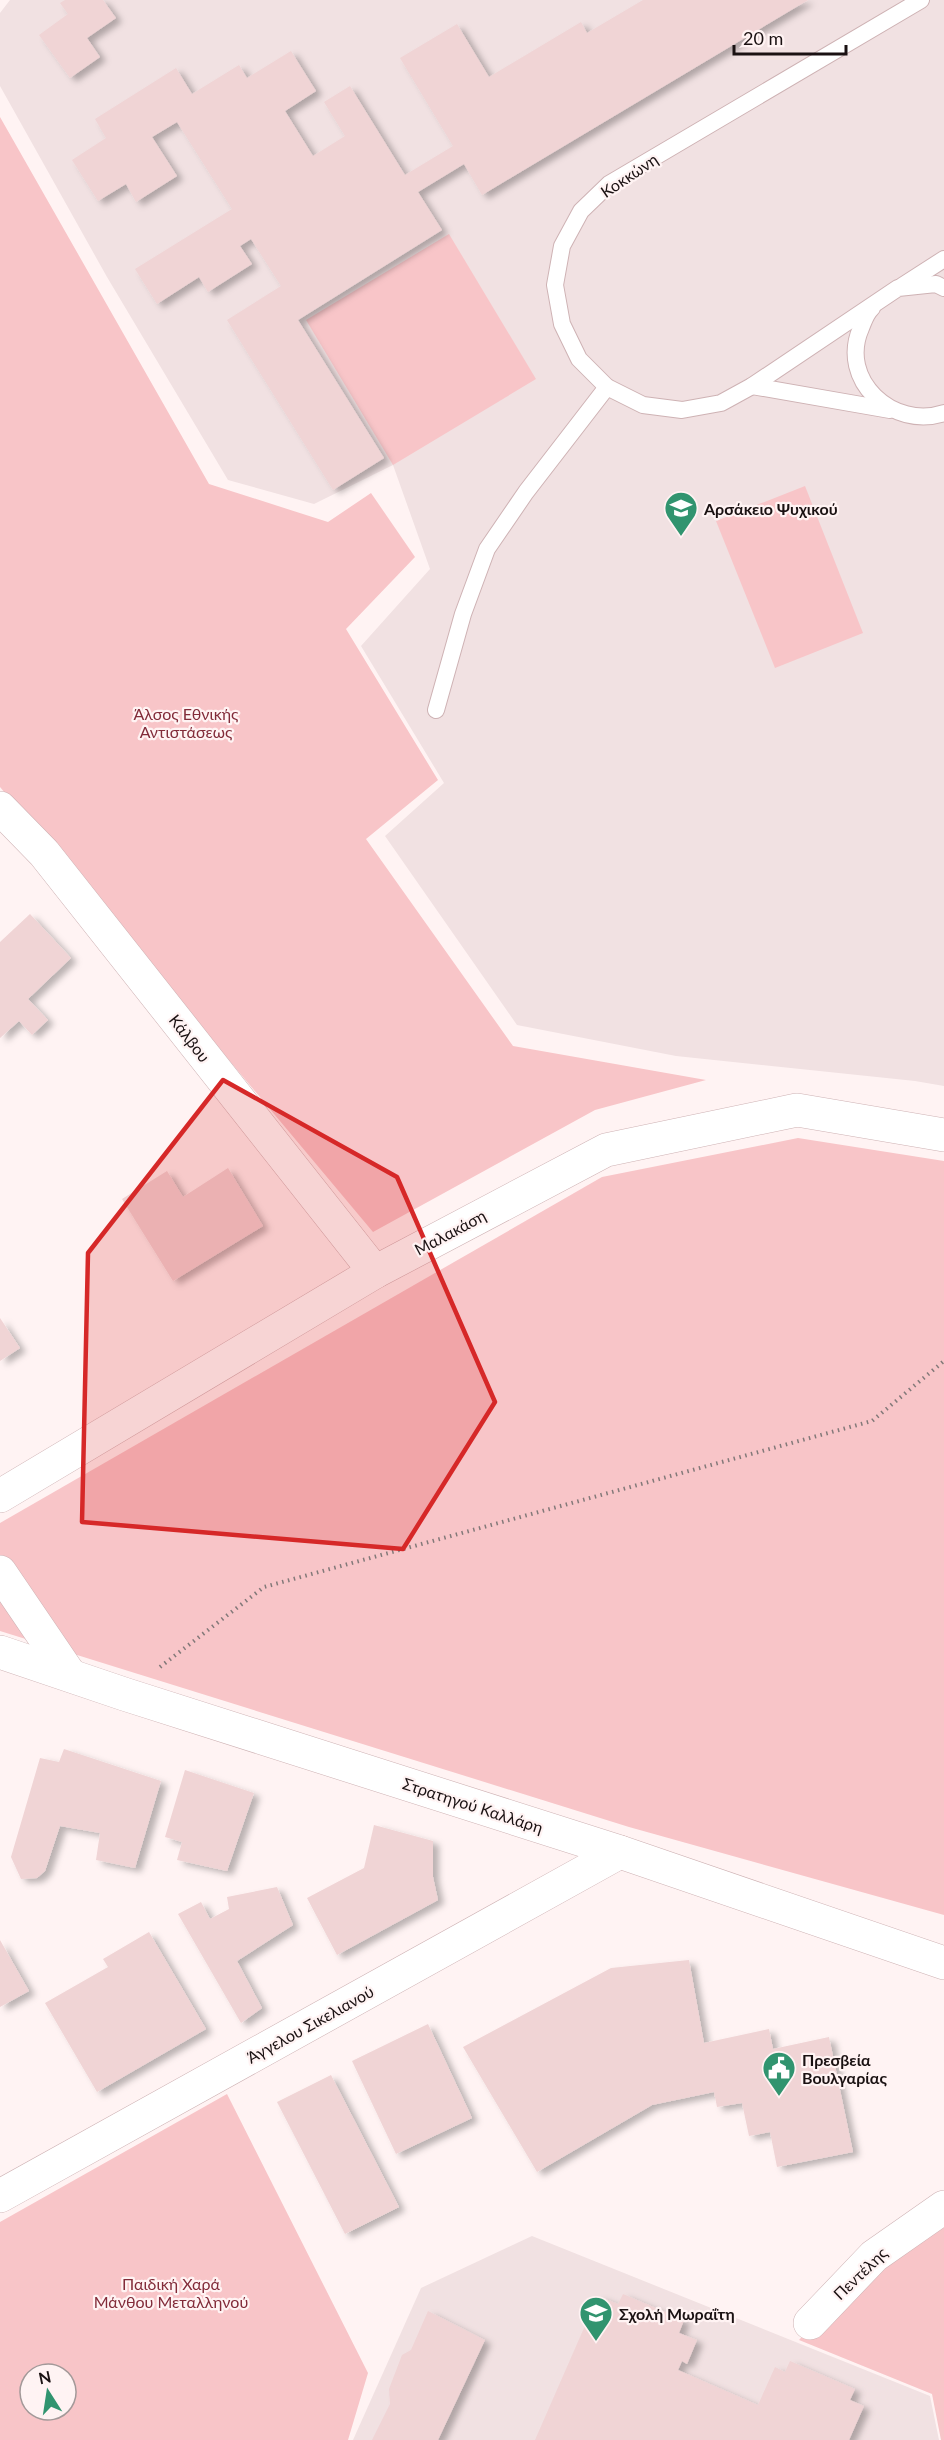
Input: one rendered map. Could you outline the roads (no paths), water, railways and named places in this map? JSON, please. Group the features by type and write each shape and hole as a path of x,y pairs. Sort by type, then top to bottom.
{"street":[{"name":"Κάλβου","path":"0,808 44,853 375,1272"},
{"name":"Μαλακάση","path":"0,1496 375,1272 606,1150 797,1110 944,1135"},
{"path":"0,1572 70,1675"},
{"name":"Στρατηγού Καλλάρη","path":"0,1652 124,1694 620,1852 944,1963"},
{"name":"Άγγελου Σικελιανού","path":"0,2196 620,1852"},
{"name":"Πεντέλης","path":"810,2323 874,2256 944,2207"}],"lane":[{"name":"Κοκκώνη","path":"893,290 752,386 721,403 682,410 643,405 607,387 579,359 562,324 555,285 562,246 581,211 609,184 921,0"},
{"path":"891,410 869,391 857,366 856,338 867,312 893,290 944,259"},
{"path":"893,290 936,284 944,288"},
{"path":"752,386 891,410 911,417 934,417 944,413"},
{"path":"436,710 463,614 487,549 526,492 607,387"}],"place":[{"name":"Αρσάκειο Ψυχικού","path":"681,537"},
{"name":"Πρεσβεία Βουλγαρίας","path":"779,2097"},
{"name":"Σχολή Μωραΐτη","path":"596,2342"}],"park label":[{"name":"Άλσος Εθνικής Αντιστάσεως","path":"186,722"},
{"name":"Παιδική Χαρά Μάνθου Μεταλληνού","path":"171,2292"}]}
